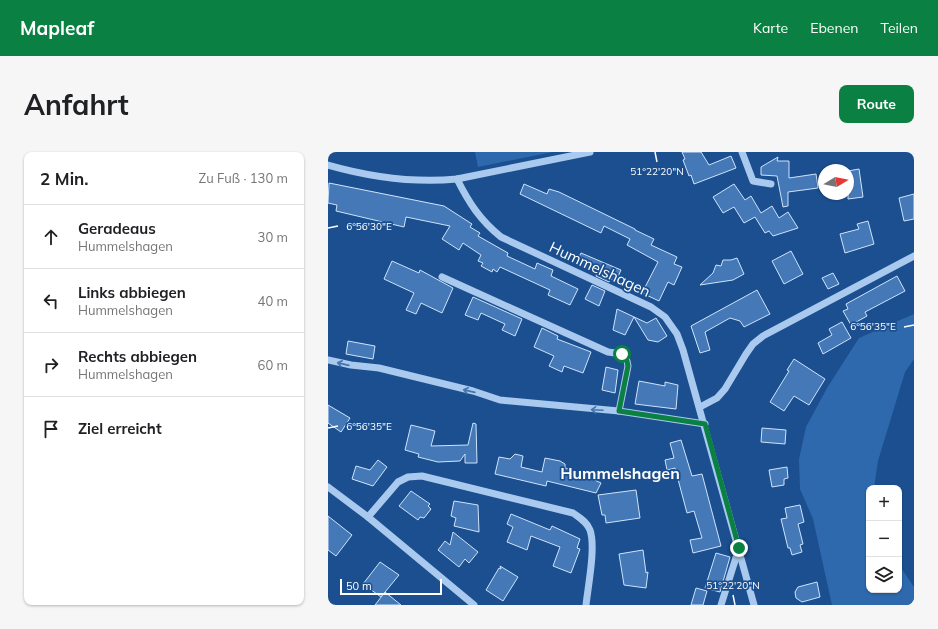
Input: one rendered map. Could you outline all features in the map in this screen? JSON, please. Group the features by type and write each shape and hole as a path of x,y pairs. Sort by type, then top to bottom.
{"street":[{"path":"328,165 358,173 406,180 438,181 457,179 590,152"},
{"path":"742,152 753,181 772,184"},
{"name":"Hummelshagen","path":"457,179 466,198 485,224 501,237 651,307 665,317 677,334 705,424 754,605"},
{"path":"700,407 717,398 725,389 749,349 763,336 914,256"},
{"path":"442,277 608,352 622,354 627,361 628,366 619,411"},
{"path":"328,360 351,365 379,368 473,391 500,400 619,411 705,424"},
{"path":"368,517 398,482 408,477 422,476 573,513 584,520 590,530 592,542 586,605"},
{"path":"328,487 368,517 474,605"},
{"path":"721,605 739,548"}],"shaded area":[{"path":"475,152 553,152 478,167"},
{"path":"914,314 914,359 905,372 878,461 874,485 866,485 866,593 902,593 902,569 914,587 914,605 832,605 813,519 800,489 799,459 806,427 827,388 859,338"}],"building":[{"path":"682,152 701,152 709,165 731,156 736,168 694,184 691,175 689,176 683,160 685,159"},
{"path":"778,157 777,161 789,161 789,178 816,174 818,188 788,192 788,206 783,207 777,176 761,175 761,167"},
{"path":"859,169 863,197 854,198 854,170"},
{"path":"329,183 444,206 472,224 470,227 480,233 478,236 508,253 507,256 535,269 537,263 553,270 551,276 578,289 570,305 548,295 550,290 500,267 497,272 493,269 492,272 481,266 483,263 478,261 481,255 463,243 459,250 442,239 450,226 406,217 404,227 336,211 337,205 328,203"},
{"path":"524,184 547,194 549,189 559,192 654,239 651,245 677,257 674,264 682,267 674,285 668,282 659,301 642,293 658,262 627,245 630,239 604,226 601,233 520,194"},
{"path":"734,184 745,200 751,196 761,213 772,206 779,218 788,212 798,228 773,236 769,231 765,233 755,217 744,223 734,207 723,213 713,197"},
{"path":"914,194 914,219 904,221 899,198"},
{"path":"868,221 874,244 845,253 840,234 859,229 857,224"},
{"path":"791,251 803,274 784,284 772,261"},
{"path":"581,253 621,270 616,281 611,279 609,282 596,276 597,273 576,263"},
{"path":"737,258 744,274 733,280 700,285 713,273 716,265 721,266 723,260"},
{"path":"392,261 419,273 420,270 453,288 442,313 421,303 416,314 406,310 414,293 384,279"},
{"path":"833,273 839,284 828,289 822,278"},
{"path":"897,276 905,291 865,312 867,316 851,325 843,311 848,309 846,304"},
{"path":"592,285 605,291 599,306 585,299"},
{"path":"757,290 770,314 744,327 740,321 730,318 705,332 710,350 700,353 691,326"},
{"path":"473,297 522,319 515,336 502,330 505,324 481,313 478,320 465,315"},
{"path":"617,309 647,323 656,318 667,336 658,342 648,340 634,317 625,335 613,330"},
{"path":"842,322 851,338 823,354 818,343 832,335 829,329"},
{"path":"542,328 558,336 557,339 591,352 583,373 564,366 562,372 549,366 554,356 534,347"},
{"path":"348,341 375,346 373,359 346,354"},
{"path":"794,359 825,379 809,405 794,396 784,411 770,402 789,371 787,370"},
{"path":"606,367 618,370 615,393 602,390"},
{"path":"639,381 665,386 665,382 678,385 676,409 635,404"},
{"path":"328,405 350,418 341,432 328,423"},
{"path":"473,423 476,424 477,463 465,463 465,454 460,461 438,462 418,457 419,454 405,450 411,425 435,431 431,446 468,445"},
{"path":"762,428 786,430 785,444 761,442"},
{"path":"681,440 692,476 702,474 721,546 693,553 690,540 702,538 694,511 687,513 675,468 667,470 665,460 674,458 670,443"},
{"path":"515,454 523,456 521,467 542,472 545,458 560,461 565,464 565,468 573,470 572,473 586,476 601,483 596,493 547,481 546,486 495,474 499,457 510,459"},
{"path":"378,460 387,467 373,486 352,479 356,466 370,470"},
{"path":"787,467 788,478 784,479 784,485 772,487 769,470"},
{"path":"636,490 640,518 606,523 605,515 602,515 598,495"},
{"path":"411,491 430,504 428,506 431,509 424,518 420,517 418,520 399,506"},
{"path":"454,501 478,505 479,532 454,526 456,518 451,516"},
{"path":"800,505 804,522 798,524 803,544 800,545 802,552 792,555 790,548 788,548 781,519 787,518 785,508"},
{"path":"511,514 550,530 552,526 580,539 577,548 580,549 571,573 553,566 560,547 531,536 527,550 507,542 513,527 507,524"},
{"path":"328,516 352,535 336,556 328,550"},
{"path":"453,532 478,552 469,563 465,559 459,567 438,550 445,541 450,545"},
{"path":"643,550 646,573 648,572 646,588 624,585 619,554"},
{"path":"716,553 730,557 720,592 705,588"},
{"path":"380,562 399,575 381,597 363,584"},
{"path":"500,566 518,577 503,601 486,590 499,568 501,569"},
{"path":"817,582 820,597 802,602 796,598 795,592 798,587"},
{"path":"696,588 707,591 703,605 691,605"},
{"path":"385,592 401,605 375,605"}],"district":[{"name":"Hummelshagen","path":"620,473"}],"route":[{"path":"622,354 627,361 628,366 619,411 705,424 739,548"}]}
